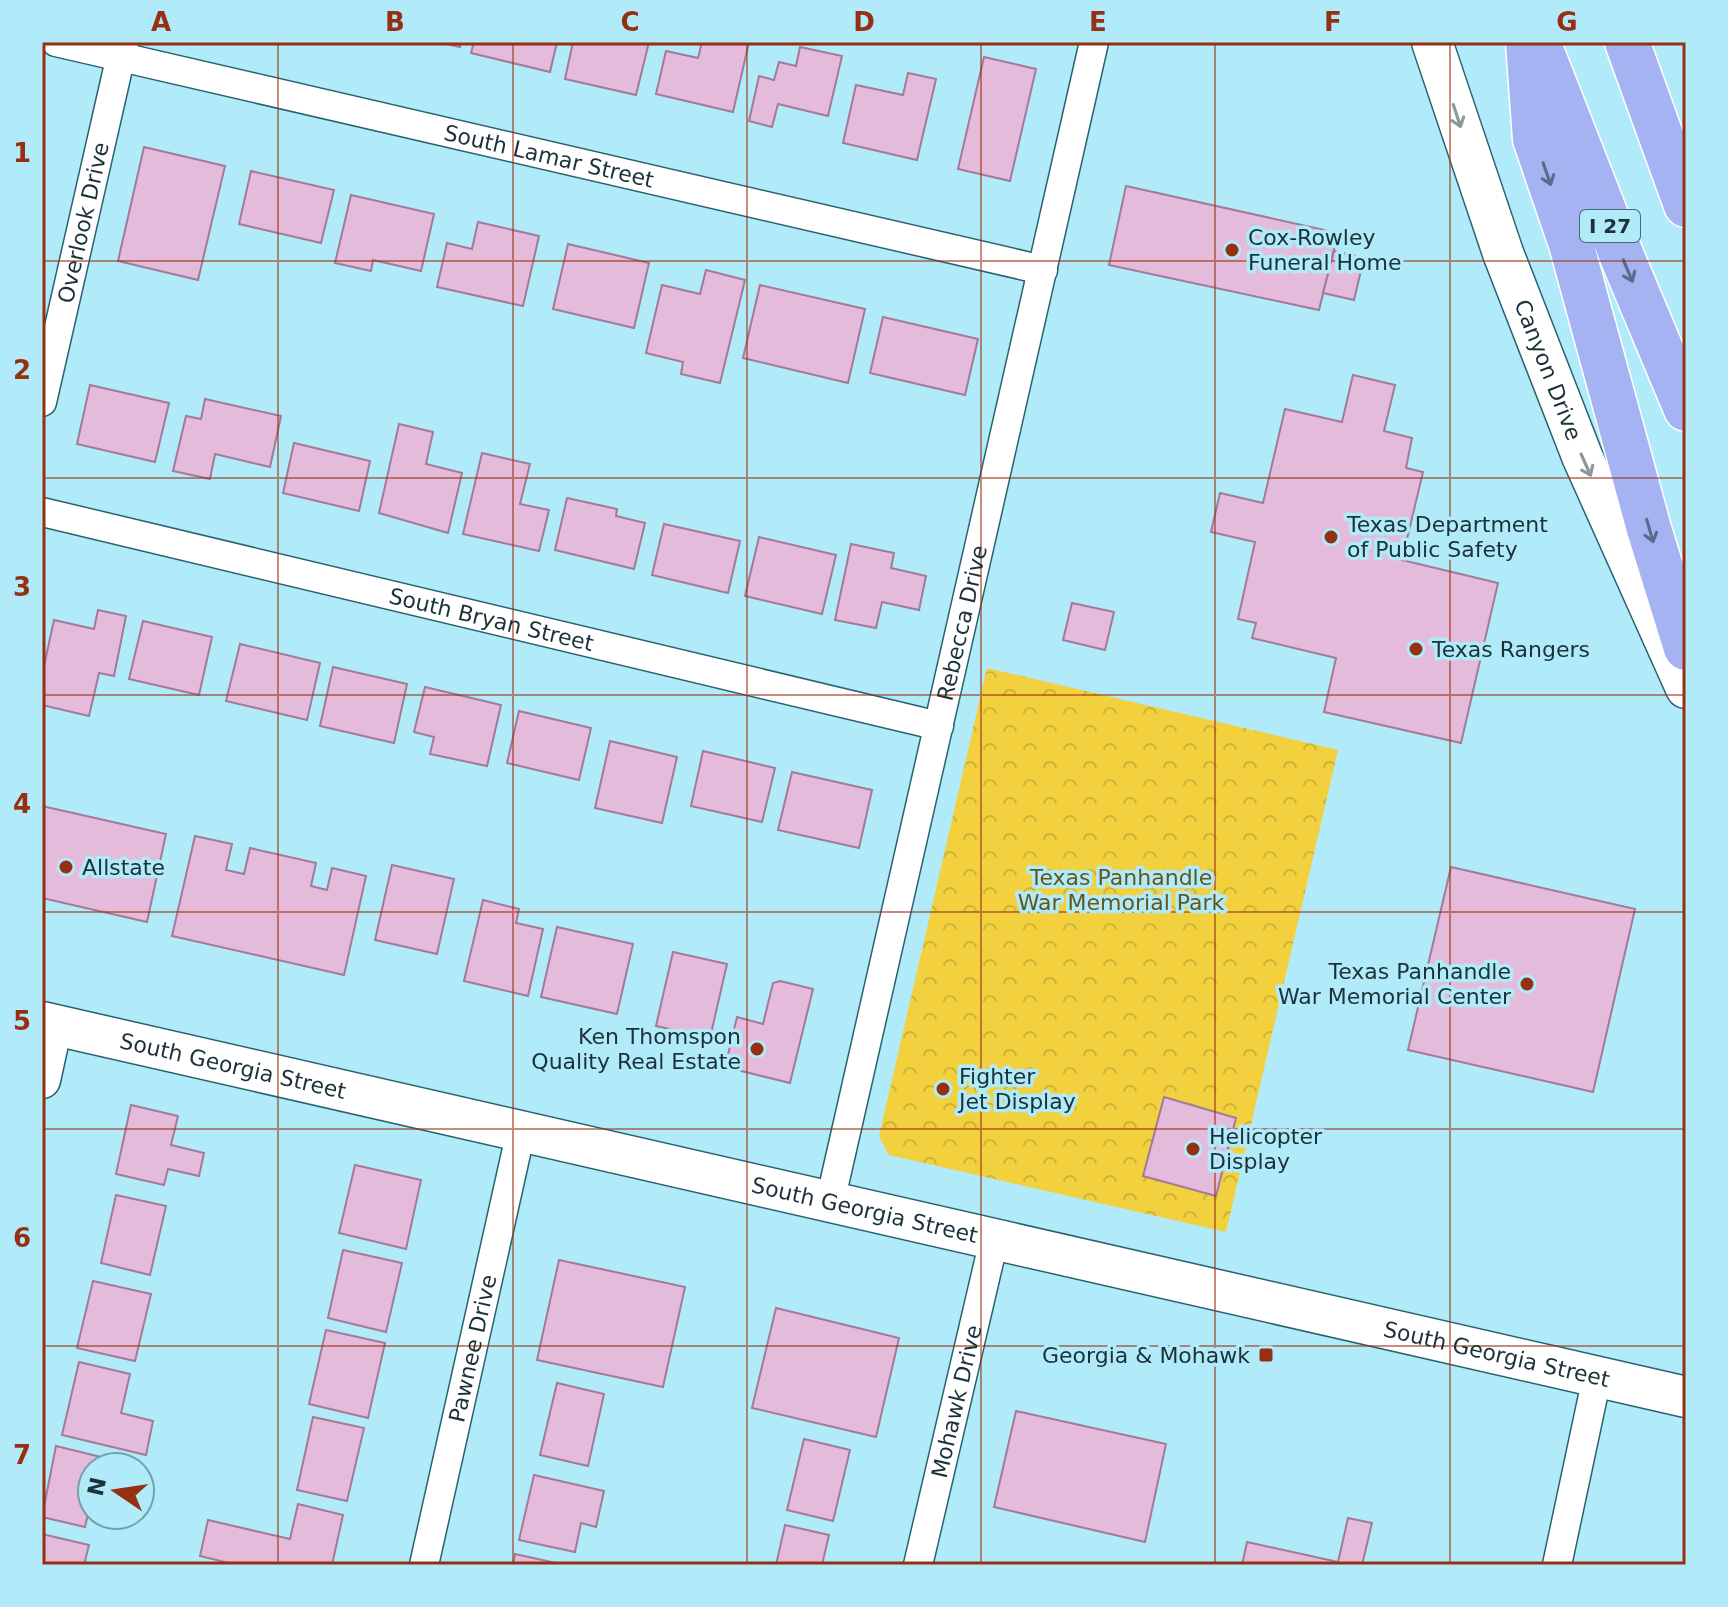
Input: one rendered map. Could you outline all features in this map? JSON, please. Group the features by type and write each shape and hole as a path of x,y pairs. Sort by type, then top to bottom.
{"highway":[{"path":"1528,42 1535,139 1571,244 1649,529 1686,648"},
{"name":"I 27","path":"1539,42 1623,259 1686,409"},
{"path":"1627,42 1686,205"},
{"path":"1642,42 1686,123"}],"main road":[{"name":"Canyon Drive","path":"1432,42 1503,253 1570,427 1686,688"},
{"name":"South Georgia Street","path":"48,1024 1686,1397"}],"street":[{"name":"South Lamar Street","path":"56,42 122,50 1043,270"},
{"name":"Rebecca Drive","path":"830,1202 1094,42"},
{"name":"Overlook Drive","path":"42,402 122,50"},
{"name":"South Bryan Street","path":"42,512 939,726"},
{"path":"42,1080 48,1024"},
{"name":"Pawnee Drive","path":"424,1565 521,1131"},
{"name":"Mohawk Drive","path":"918,1565 994,1240"},
{"path":"1557,1565 1597,1377"}],"green space":[{"name":"Texas Panhandle War Memorial Park","path":"987,668 1338,750 1226,1232 889,1155 879,1136"}],"building":[{"path":"437,42 461,42 460,47"},
{"path":"474,42 557,42 550,72 471,53"},
{"path":"573,42 649,42 636,95 565,79"},
{"path":"702,42 749,42 733,112 656,94 666,51 698,58"},
{"path":"800,47 842,56 828,116 778,104 772,127 749,121 759,76 774,80 779,62 796,66"},
{"path":"984,57 1036,69 1010,181 958,169"},
{"path":"908,73 936,79 917,160 843,143 856,85 903,95"},
{"path":"144,147 225,166 198,280 118,261"},
{"path":"251,171 334,190 321,243 239,224"},
{"path":"1126,186 1338,233 1319,310 1109,265"},
{"path":"351,195 434,214 421,271 373,260 371,271 335,263"},
{"path":"478,222 539,236 523,306 437,287 447,243 472,249"},
{"path":"568,244 649,263 634,328 553,309"},
{"path":"1334,251 1364,258 1354,300 1323,293"},
{"path":"706,270 745,280 720,383 681,374 683,362 646,353 662,285 700,294"},
{"path":"760,285 865,309 848,383 743,358"},
{"path":"883,317 978,339 965,395 870,373"},
{"path":"1353,375 1395,385 1384,431 1412,438 1406,468 1423,472 1402,560 1498,583 1461,743 1324,712 1336,658 1252,638 1256,623 1238,619 1255,542 1211,532 1220,493 1263,503 1285,409 1342,422"},
{"path":"90,385 169,403 155,462 77,444"},
{"path":"205,399 281,416 270,467 215,454 210,479 173,471 186,416 201,419"},
{"path":"399,424 433,432 426,464 462,473 448,533 379,513"},
{"path":"294,443 370,461 359,511 283,493"},
{"path":"482,453 530,464 520,504 549,510 539,551 463,534"},
{"path":"567,498 617,509 616,516 645,523 634,569 555,550"},
{"path":"664,524 740,541 728,593 652,575"},
{"path":"759,537 836,555 822,614 745,596"},
{"path":"851,544 894,553 891,568 926,576 919,610 882,602 876,628 835,620"},
{"path":"1072,603 1114,612 1105,650 1063,640"},
{"path":"98,610 126,616 114,676 99,673 89,716 42,705 42,675 54,620 94,629"},
{"path":"143,621 212,637 199,695 129,679"},
{"path":"240,644 320,663 307,720 226,701"},
{"path":"333,667 407,684 394,743 320,726"},
{"path":"425,687 501,705 487,766 430,754 434,737 414,732"},
{"path":"519,711 591,728 579,780 507,763"},
{"path":"610,741 677,757 662,823 595,808"},
{"path":"703,751 775,768 762,822 691,806"},
{"path":"792,772 872,790 859,848 778,830"},
{"path":"42,806 166,834 147,922 42,898"},
{"path":"195,836 232,844 226,870 244,874 250,848 316,863 311,886 327,890 332,868 366,876 344,975 172,936"},
{"path":"392,865 454,879 437,954 375,940"},
{"path":"1451,867 1635,909 1593,1092 1408,1050"},
{"path":"483,900 519,909 516,923 543,929 528,996 464,981"},
{"path":"557,927 633,944 617,1014 541,997"},
{"path":"673,952 727,964 710,1038 656,1026"},
{"path":"780,981 813,989 790,1083 725,1067 737,1017 763,1024 773,983"},
{"path":"1164,1097 1236,1118 1216,1196 1143,1176"},
{"path":"131,1105 178,1116 171,1145 204,1153 199,1176 168,1169 164,1185 116,1174"},
{"path":"355,1165 421,1180 406,1249 339,1233"},
{"path":"116,1195 166,1206 150,1275 101,1263"},
{"path":"343,1250 402,1263 386,1332 328,1318"},
{"path":"559,1260 685,1287 663,1387 537,1360"},
{"path":"93,1281 151,1294 135,1361 77,1348"},
{"path":"776,1308 899,1338 876,1437 752,1408"},
{"path":"326,1330 385,1343 368,1418 309,1404"},
{"path":"79,1362 130,1374 121,1413 153,1421 147,1451 129,1451 62,1435"},
{"path":"557,1383 604,1394 588,1466 540,1455"},
{"path":"1016,1411 1166,1444 1145,1542 994,1507"},
{"path":"313,1417 364,1428 347,1501 297,1490"},
{"path":"804,1439 850,1450 833,1521 787,1510"},
{"path":"56,1446 76,1451 76,1525 42,1517"},
{"path":"534,1475 604,1491 596,1527 581,1523 575,1552 519,1540"},
{"path":"298,1504 343,1515 332,1565 237,1565 200,1556 208,1520 290,1539"},
{"path":"1348,1518 1372,1523 1362,1565 1242,1565 1247,1542 1338,1562"},
{"path":"785,1525 829,1535 822,1565 776,1565"},
{"path":"42,1534 89,1545 84,1565 42,1565"},
{"path":"515,1554 565,1565 513,1565"}],"place":[{"name":"Cox-Rowley Funeral Home","path":"1232,250"},
{"name":"Texas Department of Public Safety","path":"1331,537"},
{"name":"Texas Rangers","path":"1416,649"},
{"name":"Allstate","path":"66,867"},
{"name":"Texas Panhandle War Memorial Center","path":"1527,984"},
{"name":"Ken Thomspon Quality Real Estate","path":"757,1049"},
{"name":"Fighter Jet Display","path":"943,1089"},
{"name":"Helicopter Display","path":"1193,1149"},
{"name":"Georgia & Mohawk","path":"1266,1355"}]}
